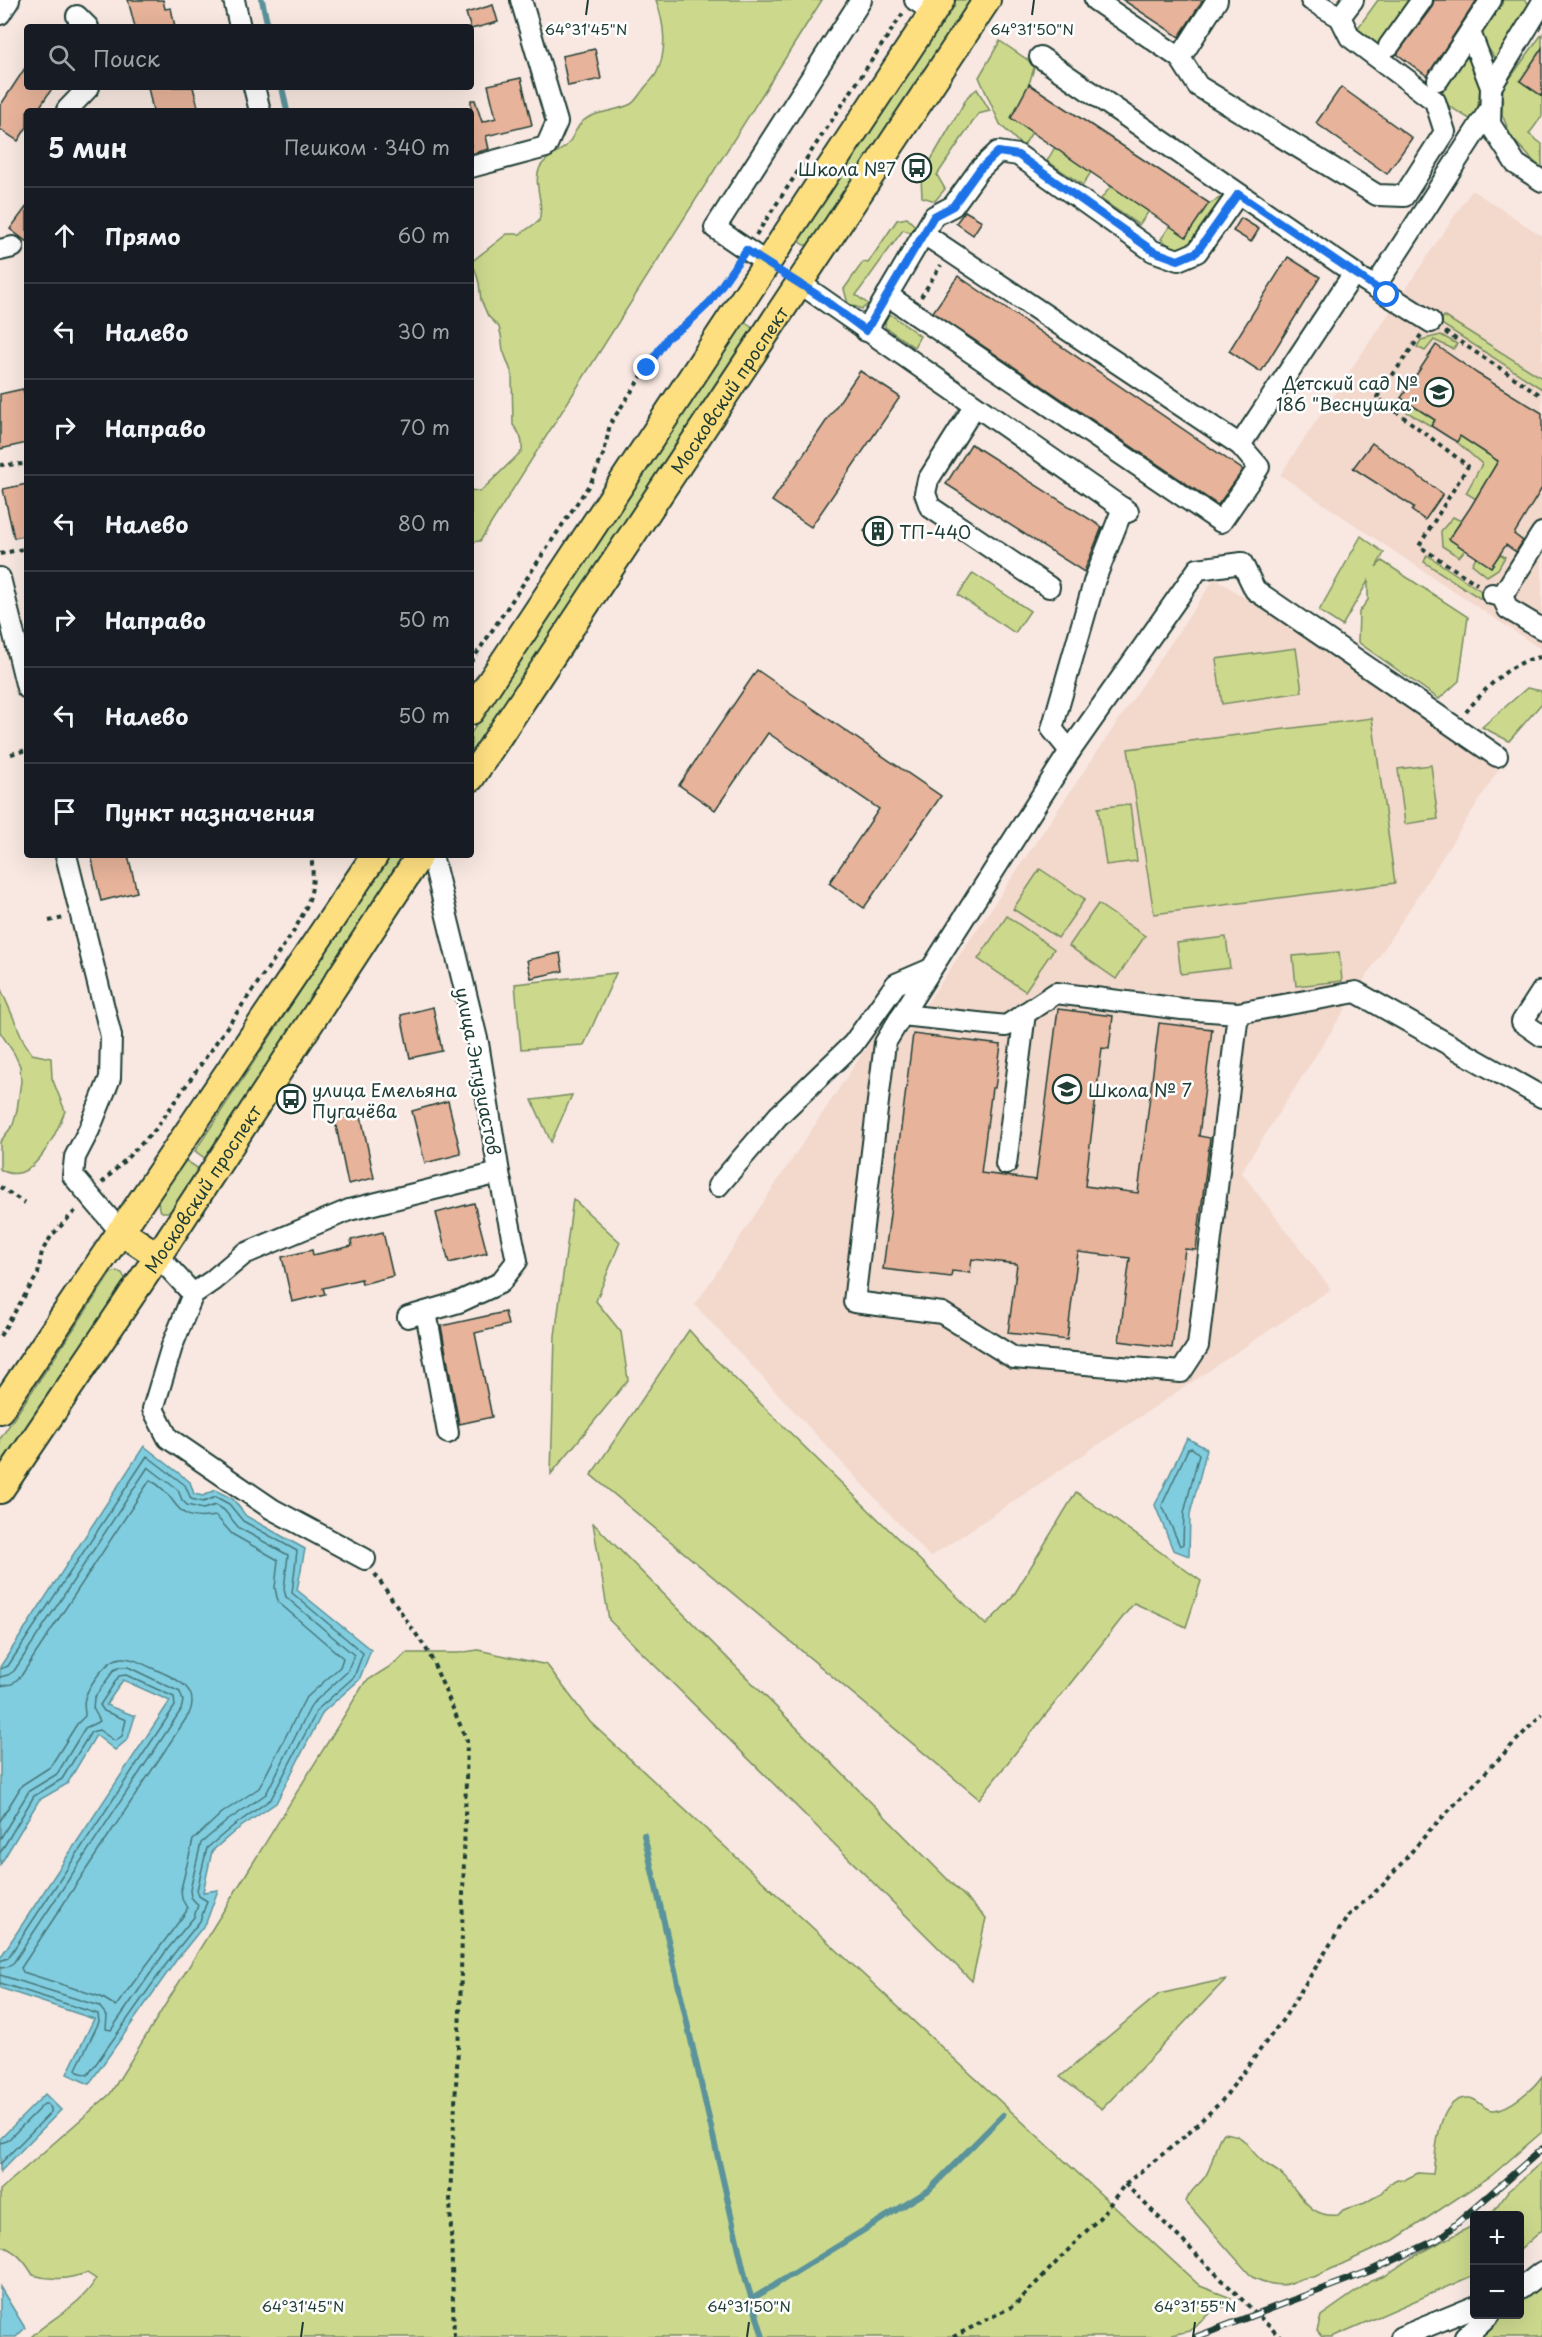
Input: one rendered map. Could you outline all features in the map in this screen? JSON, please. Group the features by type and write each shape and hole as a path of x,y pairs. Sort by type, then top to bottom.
{"main road":[{"name":"Московский проспект","path":"474,774 801,284 987,0"},
{"name":"Московский проспект","path":"474,706 768,264 924,5"},
{"path":"768,264 801,284"},
{"path":"0,1410 373,858"},
{"name":"Московский проспект","path":"0,1490 158,1256 418,858"},
{"path":"120,1231 158,1256"}],"street":[{"path":"0,14 9,0"},
{"path":"234,0 239,24"},
{"path":"474,166 546,147 557,122 521,0"},
{"path":"768,264 715,228 861,0"},
{"path":"1095,0 1180,57 1198,86 1377,195 1404,196 1445,132 1435,101 1350,37 1340,17 1311,0"},
{"path":"1180,57 1217,0"},
{"path":"1340,17 1353,0"},
{"path":"1389,46 1422,0"},
{"path":"1438,81 1491,0"},
{"path":"1491,87 1542,3"},
{"path":"1470,32 1491,87 1490,124 1516,164 1542,181"},
{"path":"1040,57 1354,273 1431,322"},
{"path":"69,108 85,90"},
{"path":"255,90 259,108"},
{"path":"1375,287 1490,110"},
{"path":"866,331 934,216 953,206 979,170 998,152 1018,155 1153,251 1178,260 1197,252 1238,194"},
{"path":"887,295 1221,522 1259,467 1240,445 924,234"},
{"path":"1240,445 1354,273"},
{"path":"801,284 1125,510 1095,579 1052,729 1070,751"},
{"path":"975,407 928,480 925,493 930,507 1049,587"},
{"path":"1542,533 1497,595 1508,609 1542,629"},
{"path":"1238,1013 1198,1346 1181,1372 1014,1358 942,1313 854,1302 885,1043 1070,751 1198,569 1242,563 1255,590 1497,756"},
{"path":"0,578 23,650"},
{"path":"67,858 111,1036 110,1078 89,1130 75,1157 73,1176 120,1231"},
{"name":"улица Энтузиастов","path":"433,858 478,1043 499,1173 517,1261 501,1283 459,1302 417,1315 448,1433"},
{"path":"718,1186 778,1116 853,1044 896,984 932,969"},
{"path":"1542,991 1521,1022 1542,1036"},
{"path":"902,1015 1006,1026 1056,993 1182,1009 1238,1013 1356,992 1542,1097"},
{"path":"1006,1164 1024,1013"},
{"path":"365,1559 272,1509 168,1438 153,1409 172,1346 193,1294 244,1254 349,1210 499,1173"},
{"path":"158,1256 193,1294"},
{"path":"1524,2286 1542,2272"},
{"path":"1401,2337 1470,2309"},
{"path":"1465,2337 1485,2319"}],"path":[{"path":"474,658 591,482 604,453 610,424 667,338 687,324 710,302 924,5"},
{"path":"922,319 921,297 940,265 960,258"},
{"path":"1497,595 1419,546 1468,465 1377,397 1431,322 1542,396"},
{"path":"0,465 24,464"},
{"path":"0,554 24,549"},
{"path":"1454,726 1481,694 1514,666 1542,657"},
{"path":"11,754 24,751"},
{"path":"0,1336 38,1275 42,1251 52,1235 155,1130 294,932 310,902 314,877 311,858"},
{"path":"0,1187 25,1203"},
{"path":"365,1559 429,1653 467,1741 460,2012 450,2196 454,2337"},
{"path":"953,2337 1015,2305 1101,2216 1125,2184 1178,2142 1221,2102 1284,2018 1348,1916 1383,1885 1430,1830 1542,1714"},
{"path":"1125,2184 1280,2337"}],"shaded area":[{"name":"Детский сад № 186 \"Веснушка\"","path":"1472,190 1542,236 1542,650 1280,475"},
{"name":"Школа № 7","path":"1215,578 1499,769 1241,1172 1331,1289 930,1557 695,1305 904,991 925,1006"}],"green space":[{"path":"656,0 822,0 480,541 474,542 474,491 480,492 522,451 522,447 518,431 513,425 512,374 503,350 499,327 488,316 481,300 474,260 507,234 520,234 539,221 541,207 537,180 540,167 568,144 583,121 588,117 631,104 654,77 663,55 661,17"},
{"path":"956,0 973,0 812,245 804,245 801,243 801,235"},
{"path":"1378,0 1411,0 1379,45 1357,29"},
{"path":"1501,0 1524,0 1532,5 1498,63 1480,36"},
{"path":"1542,34 1542,48 1520,81 1542,96 1542,116 1529,134 1542,144 1542,170 1511,137 1502,114 1503,88"},
{"path":"1000,41 1035,65 1029,84 1011,118 1032,132 1023,147 1000,124 979,77"},
{"path":"1466,47 1469,48 1480,88 1476,123 1436,98"},
{"path":"977,89 990,111 978,114 937,175 945,189 935,201 922,197 921,177 968,96"},
{"path":"1055,147 1091,172 1083,185 1047,161"},
{"path":"1111,186 1149,211 1139,225 1101,199"},
{"path":"1227,194 1194,244 1177,251 1161,239 1170,226"},
{"path":"907,218 915,226 912,233 903,230 856,295 868,304 862,309 848,304 844,289 863,262 868,263 897,220"},
{"path":"886,311 920,336 914,347 885,327"},
{"path":"1444,316 1542,378 1542,389 1440,323"},
{"path":"743,321 755,330 474,754 474,728"},
{"path":"1441,335 1457,344 1453,349 1434,340 1425,351 1417,347 1421,340"},
{"path":"1401,398 1435,420 1431,426 1402,409"},
{"path":"1460,436 1498,461 1476,499 1466,493 1482,464 1457,442"},
{"path":"1453,517 1461,521 1449,539 1465,550 1459,557 1442,546 1441,531"},
{"path":"1361,536 1384,553 1376,567 1382,561 1468,617 1459,681 1439,699 1358,642 1359,612 1368,600 1368,581 1342,626 1319,611"},
{"path":"1500,554 1505,557 1498,569 1487,576 1472,564 1476,557 1491,567"},
{"path":"1427,555 1490,597 1487,603 1424,562"},
{"path":"973,573 1030,611 1015,633 958,595"},
{"path":"1296,648 1302,692 1222,704 1216,659"},
{"path":"1527,688 1542,691 1542,703 1509,741 1482,727"},
{"path":"1372,718 1395,883 1154,914 1128,749"},
{"path":"1431,765 1438,819 1405,824 1398,769"},
{"path":"1130,804 1137,861 1106,865 1098,808"},
{"path":"388,858 405,858 206,1159 195,1151"},
{"path":"1040,869 1085,899 1058,938 1013,909"},
{"path":"1098,904 1145,936 1116,979 1069,946"},
{"path":"1007,916 1054,949 1025,991 978,959"},
{"path":"1226,937 1230,968 1181,974 1177,943"},
{"path":"1339,952 1342,981 1296,986 1293,956"},
{"path":"616,973 584,1045 521,1049 515,984"},
{"path":"0,987 24,1042 32,1054 51,1058 52,1078 65,1111 42,1156 23,1172 12,1173 0,1169 0,1142 13,1125 21,1081 20,1066 0,1032"},
{"path":"572,1095 551,1142 532,1100"},
{"path":"185,1160 199,1169 171,1212 162,1212 158,1201"},
{"path":"573,1199 620,1242 596,1301 621,1332 628,1380 551,1474 555,1336"},
{"path":"116,1271 122,1273 127,1282 0,1474 0,1439 111,1273"},
{"path":"689,1330 713,1357 986,1625 1012,1598 1076,1492 1201,1581 1186,1627 1134,1603 979,1799 591,1475"},
{"path":"593,1523 986,1918 972,1981 609,1620"},
{"path":"478,1650 547,1665 590,1722 1200,2286 1231,2298 1229,2305 1211,2312 1189,2331 1163,2337 31,2337 82,2297 96,2279 87,2273 60,2278 33,2275 19,2257 0,2245 0,2190 110,2094 365,1682 397,1662 406,1653 458,1653"},
{"path":"1226,1979 1102,2109 1060,2077 1159,1994"},
{"path":"1542,2076 1542,2132 1491,2176 1394,2240 1314,2277 1276,2285 1252,2277 1186,2202 1210,2168 1217,2143 1223,2133 1241,2138 1261,2160 1281,2174 1305,2202 1319,2213 1338,2215 1343,2210 1365,2203 1380,2194 1397,2179 1404,2180 1418,2173 1433,2174 1437,2139 1444,2115 1458,2100 1469,2098 1490,2110 1500,2109 1521,2097"},
{"path":"1542,2162 1542,2230 1524,2246 1524,2211 1493,2211 1508,2191"},
{"path":"1470,2227 1470,2277 1332,2337 1322,2337 1317,2331 1321,2316 1371,2281 1385,2276 1411,2258"},
{"path":"1542,2285 1542,2337 1468,2337 1491,2319 1524,2319 1524,2298"}],"water":[{"path":"1187,1438 1207,1449 1190,1514 1189,1556 1173,1550 1155,1505"},
{"path":"144,1446 190,1482 194,1494 203,1496 215,1490 233,1499 246,1516 305,1549 297,1590 371,1650 359,1680 323,1712 276,1803 235,1831 212,1851 203,1892 218,1890 206,1923 177,1959 89,2084 67,2074 94,2019 0,1988 0,1958 170,1701 123,1680 106,1705 135,1716 128,1739 115,1750 96,1735 67,1784 39,1800 0,1865 0,1667"},
{"path":"45,2094 61,2110 0,2172 0,2139"},
{"path":"0,2287 25,2328 16,2337 0,2337"}],"building":[{"path":"128,0 163,0 165,9 171,8 174,24 134,24"},
{"path":"1123,0 1203,0 1179,37"},
{"path":"1434,0 1477,0 1427,76 1397,54 1432,7"},
{"path":"493,5 498,22 474,28 474,24 469,24 466,13"},
{"path":"1542,48 1542,96 1520,81"},
{"path":"595,49 601,79 568,86 562,56"},
{"path":"24,70 24,90 51,90 39,108 24,108 24,132 18,141 0,129 0,106"},
{"path":"521,78 532,125 486,136 489,149 474,153 474,108 471,108 471,100 475,100 482,122 496,118 488,85"},
{"path":"1029,84 1209,203 1186,237 1011,118"},
{"path":"1341,87 1412,138 1387,174 1316,123"},
{"path":"149,90 194,90 198,108 152,108"},
{"path":"24,210 24,240 10,229"},
{"path":"965,211 982,221 973,235 956,223"},
{"path":"1241,218 1259,229 1251,242 1233,231"},
{"path":"1288,257 1320,277 1261,372 1229,351"},
{"path":"958,276 1243,470 1218,505 933,312"},
{"path":"1436,345 1542,413 1542,488 1514,534 1523,541 1516,552 1506,545 1491,567 1449,539 1498,461 1460,436 1457,442 1431,426 1435,420 1401,398"},
{"path":"860,371 900,397 811,527 772,501"},
{"path":"23,389 24,444 0,449 0,394"},
{"path":"1372,443 1443,494 1425,520 1412,511 1414,507 1353,468"},
{"path":"971,444 1102,527 1084,572 946,484"},
{"path":"24,485 24,536 14,538 3,489"},
{"name":"ТП-440","path":"874,518 891,530 881,544 864,531"},
{"path":"757,670 941,796 864,908 829,883 879,809 768,733 715,810 679,785"},
{"path":"92,858 129,858 137,892 101,901"},
{"path":"560,953 563,971 531,978 527,960"},
{"path":"433,1007 442,1051 410,1058 401,1015"},
{"path":"1058,1009 1113,1016 1109,1049 1102,1048 1085,1186 1138,1193 1159,1023 1212,1029 1199,1136 1210,1138 1196,1250 1185,1249 1172,1348 1119,1341 1130,1258 1078,1252 1067,1340 1008,1333 1017,1264 972,1259 970,1273 952,1271 951,1277 883,1269 913,1034 1001,1045 995,1088 992,1088 981,1173 1036,1180"},
{"path":"448,1101 461,1154 425,1163 412,1111"},
{"path":"360,1111 374,1178 348,1184 334,1116"},
{"path":"474,1203 487,1253 449,1263 436,1213"},
{"path":"383,1232 393,1276 362,1284 361,1279 323,1288 325,1294 292,1302 282,1257 312,1250 313,1255 352,1246 351,1240"},
{"path":"505,1312 508,1325 475,1333 492,1417 459,1424 441,1326"}],"waterway":[{"path":"262,0 267,24"},
{"path":"283,90 286,108"},
{"path":"644,1835 746,2280 763,2337"},
{"path":"752,2299 929,2190 1003,2115"}],"railway":[{"path":"1196,2337 1370,2271 1439,2239 1542,2149"}],"place":[{"name":"Школа №7","path":"917,168"},
{"name":"Детский сад № 186 \"Веснушка\"","path":"1439,392"},
{"name":"ТП-440","path":"878,531"},
{"name":"Школа № 7","path":"1067,1089"},
{"name":"улица Емельяна Пугачёва","path":"291,1099"}],"route":[{"path":"647,368 667,338 687,324 710,302 746,250 819,296 866,331 934,216 953,206 979,170 998,152 1018,155 1153,251 1178,260 1197,252 1238,194 1387,295"}]}
